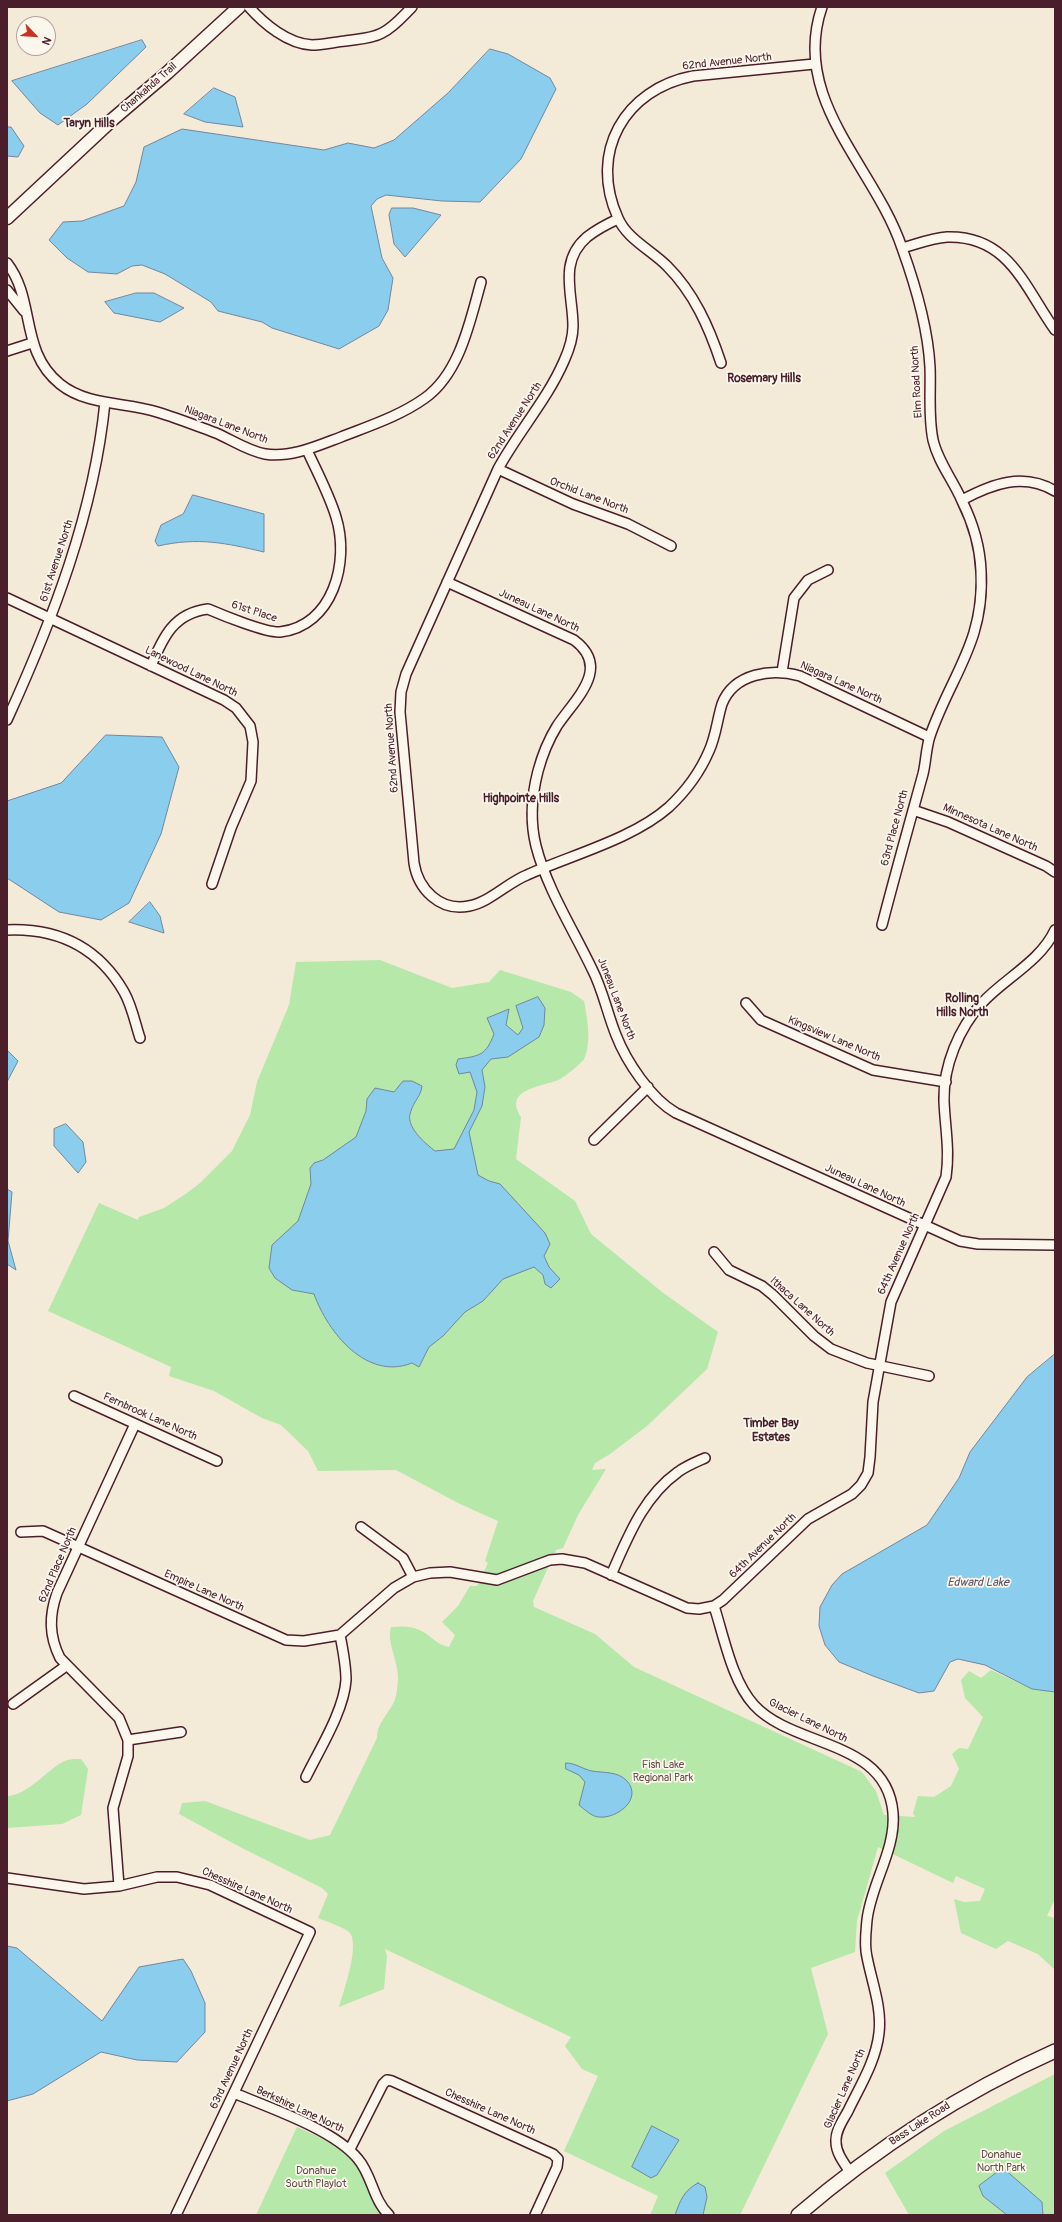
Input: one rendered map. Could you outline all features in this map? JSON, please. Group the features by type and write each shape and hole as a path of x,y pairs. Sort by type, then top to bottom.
{"main road":[{"name":"Bass Lake Road","path":"798,2215 850,2172 937,2112 1003,2075 1055,2051"}],"street":[{"name":"Chankahda Trail","path":"7,218 113,119 167,73 239,7"},
{"path":"249,7 265,23 279,32 296,42 312,45 366,38 381,34 394,25 412,7"},
{"name":"Elm Road North","path":"822,7 815,36 814,64 823,98 885,210 902,248 928,346 932,437 941,462 962,500 978,546 982,593 979,617 973,640 929,737"},
{"name":"62nd Avenue North","path":"543,868 509,884 481,902 468,906 443,903 431,897 423,888 416,876 401,731 401,692 413,655 498,470 509,449 553,384 568,349 573,328 568,286 568,272 571,260 586,238 618,219 608,184 608,164 611,146 617,129 628,113 641,99 657,88 674,80 693,76 814,64"},
{"path":"618,219 636,240 666,266 685,287 703,317 721,363"},
{"path":"902,248 946,237 972,239 990,246 1004,256 1016,269 1051,317 1055,330"},
{"name":"Niagara Lane North","path":"7,263 17,278 32,343 36,353 51,376 60,384 79,395 105,402 136,406 157,412 264,454 286,454 307,450 404,411 425,398 440,384 458,352 481,282"},
{"name":"Niagara Lane North","path":"7,290 25,312"},
{"path":"7,351 32,343"},
{"name":"61st Avenue North","path":"7,720 51,618 90,491 105,402"},
{"name":"61st Place","path":"151,666 175,622 197,610 208,609 278,632 307,623 315,618 325,607 336,585 340,535 336,517 307,450"},
{"name":"Orchid Lane North","path":"498,470 573,504 628,524 671,546"},
{"path":"962,500 990,486 1011,481 1032,482 1055,491"},
{"path":"782,672 794,598 808,580 828,570"},
{"name":"Juneau Lane North","path":"447,582 574,640 587,652 591,661 591,670 582,692 557,727 546,749 538,771 533,796 532,820 535,844 543,868 596,977 623,1050 659,1101 676,1113 960,1241 978,1244 1055,1245"},
{"name":"Lanewood Lane North","path":"7,598 236,708 250,726 253,742 251,781 231,828 212,884"},
{"name":"Niagara Lane North","path":"543,868 628,832 649,821 668,807 685,790 699,771 710,751 723,702 731,691 755,674 769,671 800,676 929,737"},
{"name":"63rd Place North","path":"882,925 912,810 924,771 929,737"},
{"name":"Minnesota Lane North","path":"912,810 948,822 1046,866 1055,872"},
{"path":"7,930 32,931 56,935 78,944 93,955 112,974 124,993 140,1038"},
{"name":"64th Avenue North","path":"714,1606 732,1593 808,1519 852,1494 861,1485 868,1473 873,1402 891,1302 946,1176 949,1158 944,1099 951,1056 959,1037 981,1004 1045,947 1055,930"},
{"name":"Kingsview Lane North","path":"746,1003 761,1020 873,1070 946,1082"},
{"path":"594,1140 648,1087"},
{"name":"Ithaca Lane North","path":"714,1252 729,1270 762,1286 773,1295 814,1336 831,1349 850,1358 879,1366 929,1376"},
{"name":"Fernbrook Lane North","path":"74,1396 217,1461"},
{"name":"62nd Place North","path":"120,1886 113,1808 128,1756 128,1740 119,1718 66,1666 54,1647 50,1620 57,1593 135,1424"},
{"path":"611,1575 641,1512 652,1497 679,1471 705,1458"},
{"path":"361,1527 403,1558 413,1578 430,1573 450,1572 497,1580 550,1560 562,1559 585,1563 687,1608 699,1609 714,1606"},
{"name":"Empire Lane North","path":"21,1532 43,1531 286,1640 304,1642 322,1640 340,1635 394,1588 413,1578"},
{"name":"Glacier Lane North","path":"714,1606 737,1677 754,1705 763,1714 776,1721 856,1756 878,1775 891,1800 892,1830 872,1900 866,1937 866,1956 879,2013 879,2033 875,2052 868,2070 836,2137 837,2150 850,2172"},
{"path":"306,1777 337,1712 346,1682 345,1664 340,1635"},
{"path":"13,1704 66,1666"},
{"path":"128,1740 181,1732"},
{"name":"Chesshire Lane North","path":"7,1878 84,1889 120,1886 157,1878 177,1877 210,1885 310,1932"},
{"name":"63rd Avenue North","path":"176,2215 310,1932"},
{"name":"Chesshire Lane North","path":"350,2149 383,2084 387,2080 392,2081 553,2154 558,2159 557,2167 535,2215"},
{"name":"Berkshire Lane North","path":"234,2093 331,2136 350,2149 367,2171 380,2203 389,2215"}],"green space":[{"name":"Fish Lake Regional Park","path":"380,960 452,988 489,982 500,970 571,992 584,1001 588,1045 584,1059 560,1079 534,1087 520,1095 517,1100 517,1108 521,1117 516,1159 575,1201 591,1234 662,1292 718,1332 707,1369 647,1426 610,1454 595,1463 592,1470 606,1469 578,1515 563,1548 556,1550 533,1601 534,1607 595,1634 634,1667 862,1772 876,1791 884,1815 915,1817 913,1813 918,1796 934,1797 951,1786 959,1769 952,1754 959,1748 968,1749 983,1717 965,1698 961,1680 969,1671 981,1678 991,1670 1032,1689 1055,1692 1055,1899 1047,1916 1055,1918 1055,1970 1038,1954 1008,1941 996,1949 961,1933 954,1899 964,1902 980,1901 985,1889 956,1876 953,1883 878,1847 857,1921 855,1952 811,1968 828,2034 740,2215 650,2215 658,2196 564,2151 598,2076 582,2069 565,2046 571,2037 385,1949 387,1956 384,1989 339,2007 350,1968 353,1946 352,1938 349,1932 318,1918 328,1894 322,1888 242,1848 179,1814 182,1803 205,1801 310,1840 330,1835 377,1738 380,1724 395,1700 398,1674 391,1646 391,1627 417,1629 439,1643 449,1647 455,1635 442,1622 458,1606 470,1586 477,1586 488,1563 485,1561 498,1521 460,1504 396,1470 318,1471 308,1451 281,1425 262,1418 214,1391 169,1376 171,1367 48,1311 99,1203 138,1220 139,1217 164,1208 187,1193 200,1183 232,1151 250,1115 257,1082 289,1005 296,962"},
{"path":"71,1759 81,1759 88,1769 81,1815 62,1824 7,1828 7,1796 23,1792 52,1769 65,1761"},
{"name":"Donahue North Park","path":"1055,2074 1055,2215 909,2215 885,2173 944,2131"},
{"name":"Donahue South Playlot","path":"297,2127 337,2147 353,2161 366,2182 374,2204 382,2215 256,2215"}],"water":[{"path":"142,40 146,47 87,104 58,125 40,113 12,81"},
{"path":"490,49 508,54 550,78 556,89 521,159 480,202 442,201 386,195 377,199 371,206 382,258 393,278 388,310 379,326 339,349 272,328 262,322 218,311 211,302 165,274 142,265 132,266 117,274 88,272 67,258 49,240 63,222 82,221 124,206 136,182 144,147 182,129 324,150 348,143 374,148 394,140 448,93"},
{"path":"214,88 235,97 243,127 205,122 184,114"},
{"path":"7,127 11,127 24,146 18,157 7,156"},
{"path":"392,208 413,208 441,215 405,257 394,244 389,215"},
{"path":"136,293 154,293 184,308 160,322 114,313 105,302"},
{"path":"193,495 264,514 264,552 212,542 172,543 158,546 155,541 161,525 183,514"},
{"path":"106,735 162,737 179,767 161,834 129,903 101,920 59,912 7,878 7,801 61,783"},
{"path":"150,902 160,916 164,933 129,922"},
{"path":"538,997 545,1008 544,1025 539,1037 508,1057 491,1059 482,1070 485,1087 482,1106 469,1132 478,1175 489,1181 500,1184 545,1233 550,1244 544,1256 549,1267 560,1279 551,1288 545,1284 543,1275 534,1267 503,1279 483,1301 465,1312 443,1336 429,1347 419,1367 412,1363 395,1367 380,1365 365,1359 351,1350 339,1338 320,1309 314,1294 292,1290 275,1278 269,1268 272,1245 298,1221 311,1184 310,1168 314,1163 323,1160 356,1137 366,1111 367,1099 375,1088 394,1092 403,1081 412,1081 422,1086 420,1093 412,1107 410,1122 413,1128 421,1139 435,1151 454,1149 474,1110 477,1092 470,1072 459,1074 456,1065 458,1059 472,1057 485,1050 494,1034 487,1018 509,1009 506,1025 518,1035 523,1028 516,1006"},
{"path":"7,1050 18,1061 7,1082"},
{"path":"66,1124 83,1142 86,1162 78,1173 54,1146 54,1129"},
{"path":"7,1189 12,1192 8,1241 16,1270 7,1264"},
{"name":"Edward Lake","path":"1055,1354 1055,1692 1032,1689 985,1665 958,1659 950,1662 934,1691 919,1693 839,1662 825,1645 819,1626 820,1607 832,1585 842,1574 927,1525 959,1478 970,1452 1027,1377"},
{"path":"566,1763 592,1771 615,1774 623,1778 627,1781 631,1788 632,1794 630,1801 620,1811 613,1815 596,1817 579,1805 585,1782 579,1775 566,1769"},
{"path":"7,1946 17,1948 102,2021 139,1967 183,1959 191,1971 205,2003 205,2032 177,2062 137,2060 101,2052 33,2094 7,2101"},
{"path":"652,2126 679,2140 657,2175 651,2178 632,2167"},
{"path":"1003,2168 1042,2202 1043,2215 1007,2215 983,2196 979,2186"},
{"path":"698,2183 705,2187 707,2197 703,2215 675,2215 686,2193"}],"district":[{"name":"Taryn Hills","path":"89,124"},
{"name":"Rosemary Hills","path":"764,379"},
{"name":"Highpointe Hills","path":"521,799"},
{"name":"Rolling Hills North","path":"962,1006"},
{"name":"Timber Bay Estates","path":"771,1431"}]}
